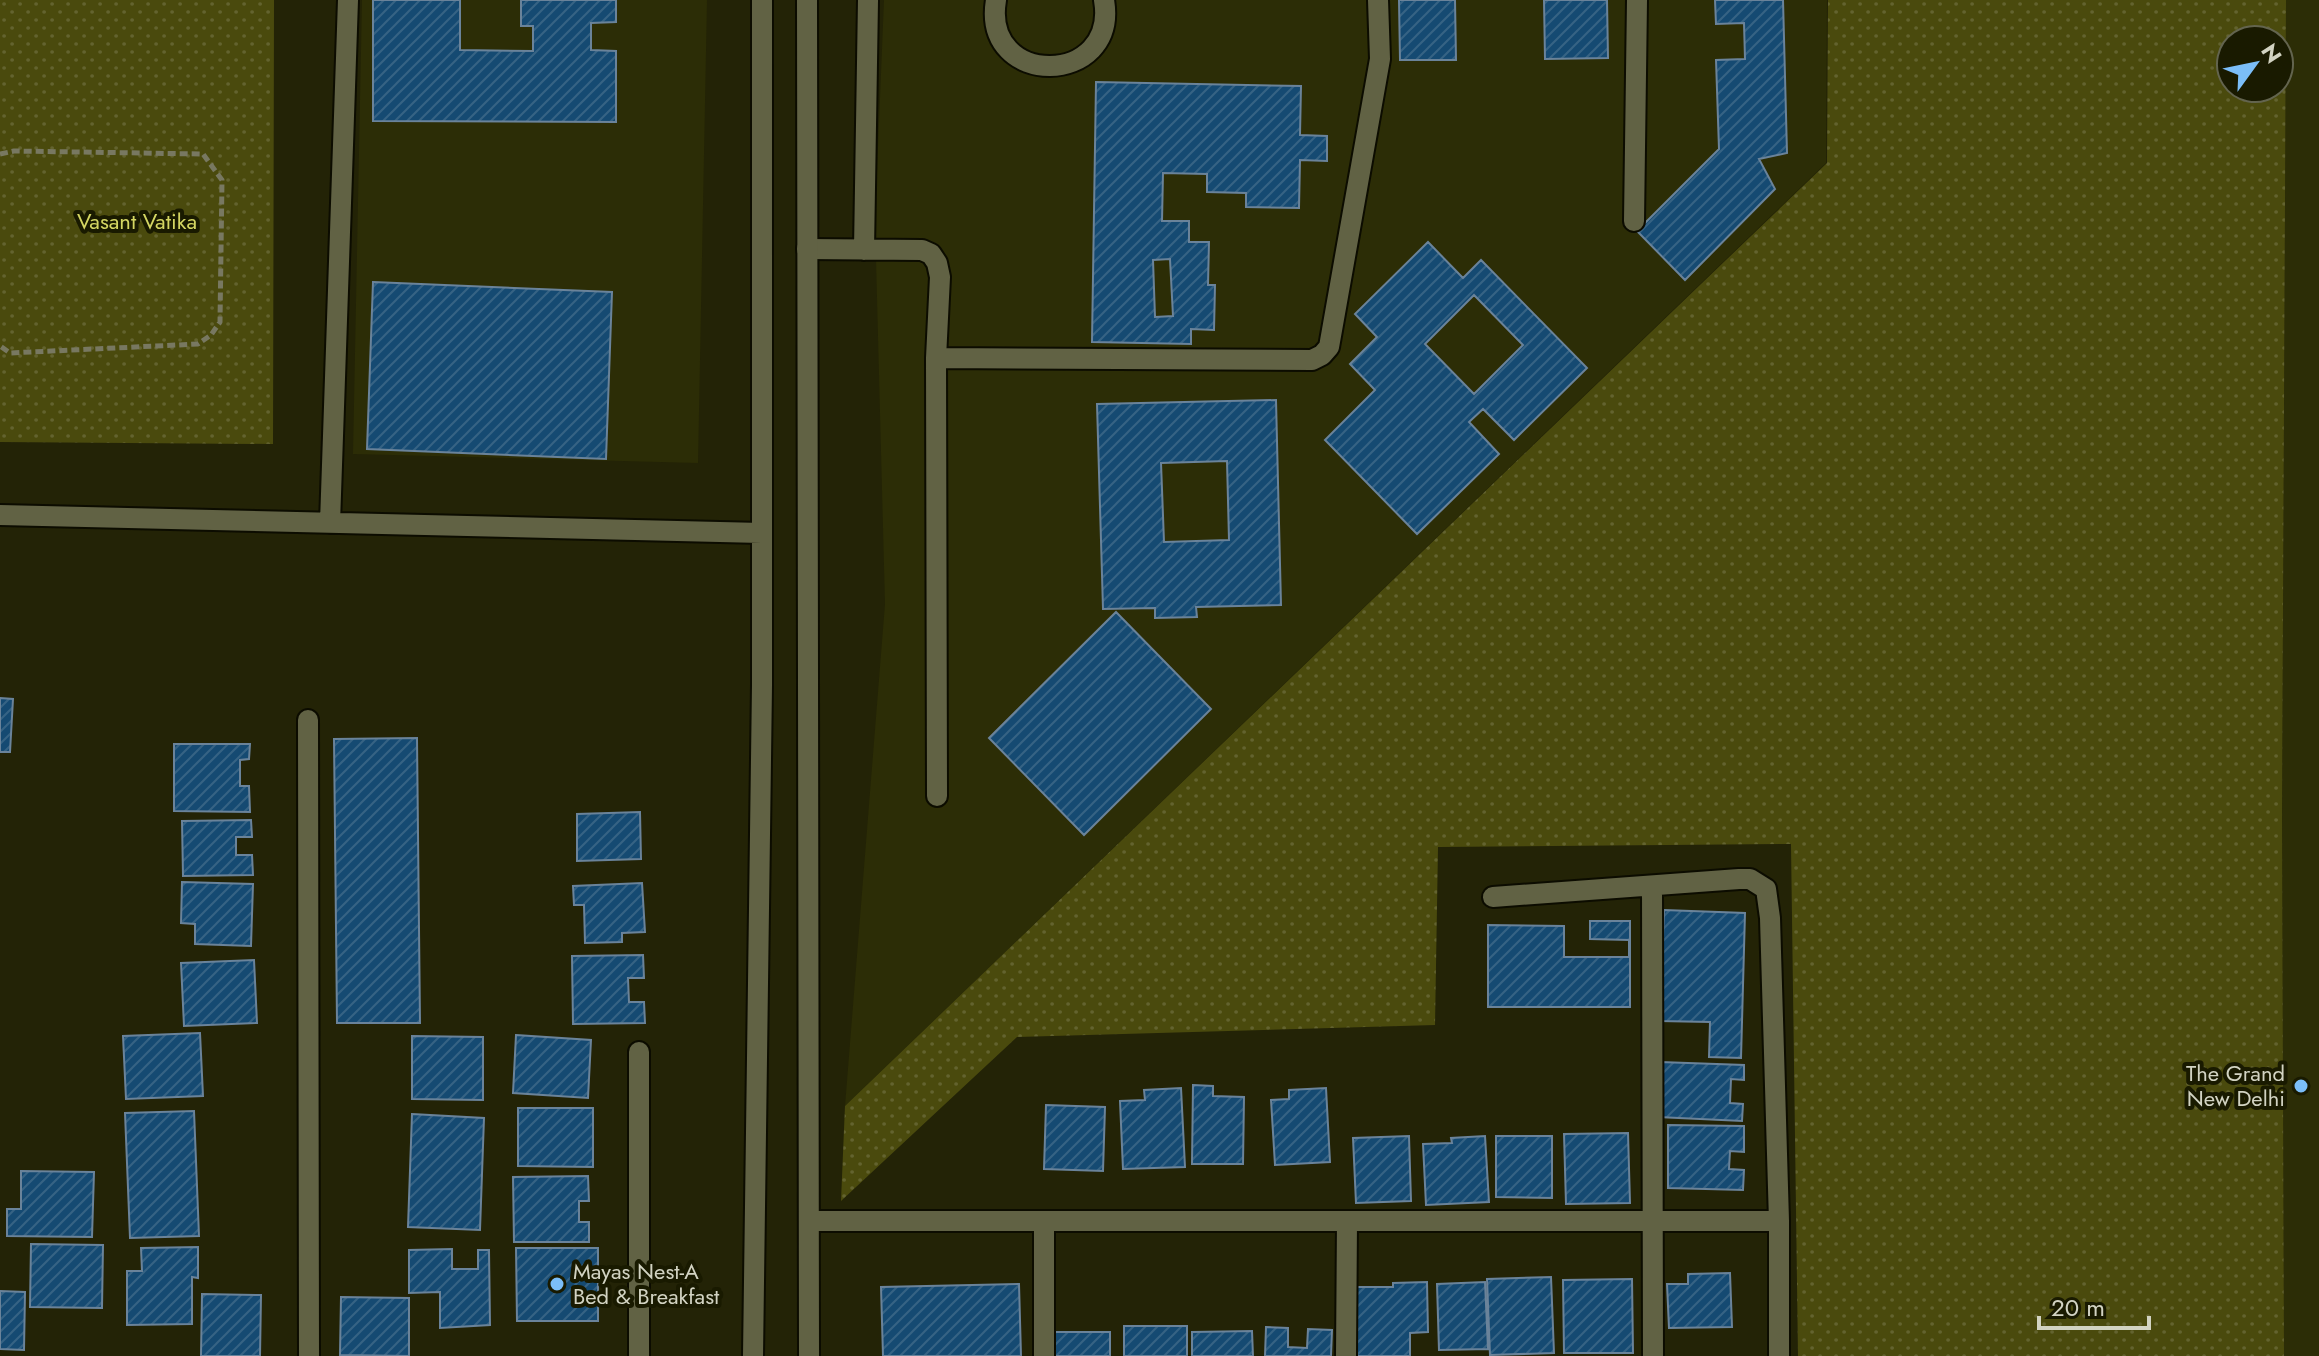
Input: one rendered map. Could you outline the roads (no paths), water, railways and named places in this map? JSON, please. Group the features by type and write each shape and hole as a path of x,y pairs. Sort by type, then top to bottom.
{"street":[{"path":"330,523 348,0"},
{"path":"753,1356 762,533 762,0"},
{"path":"807,0 809,1356"},
{"path":"864,250 868,0"},
{"path":"996,0 996,28 1004,44 1017,57 1051,68 1069,64 1086,55 1098,40 1104,22 1104,0"},
{"path":"936,358 1312,360 1322,355 1329,347 1380,59 1378,0"},
{"path":"1634,221 1637,0"},
{"path":"807,249 922,250 931,254 937,263 940,277 936,358 937,796"},
{"path":"0,515 762,533"},
{"path":"308,720 309,1356"},
{"path":"1493,897 1750,879 1766,889 1770,918 1779,1221 1779,1356"},
{"path":"1652,886 1653,1356"},
{"path":"639,1052 639,1356"},
{"path":"809,1221 1779,1221"},
{"path":"1044,1221 1044,1356"},
{"path":"1346,1356 1347,1221"}],"place":[{"name":"The Grand New Delhi","path":"2301,1086"},
{"name":"Mayas Nest-A Bed & Breakfast","path":"557,1284"}],"park label":[{"name":"Vasant Vatika","path":"137,221"}]}
